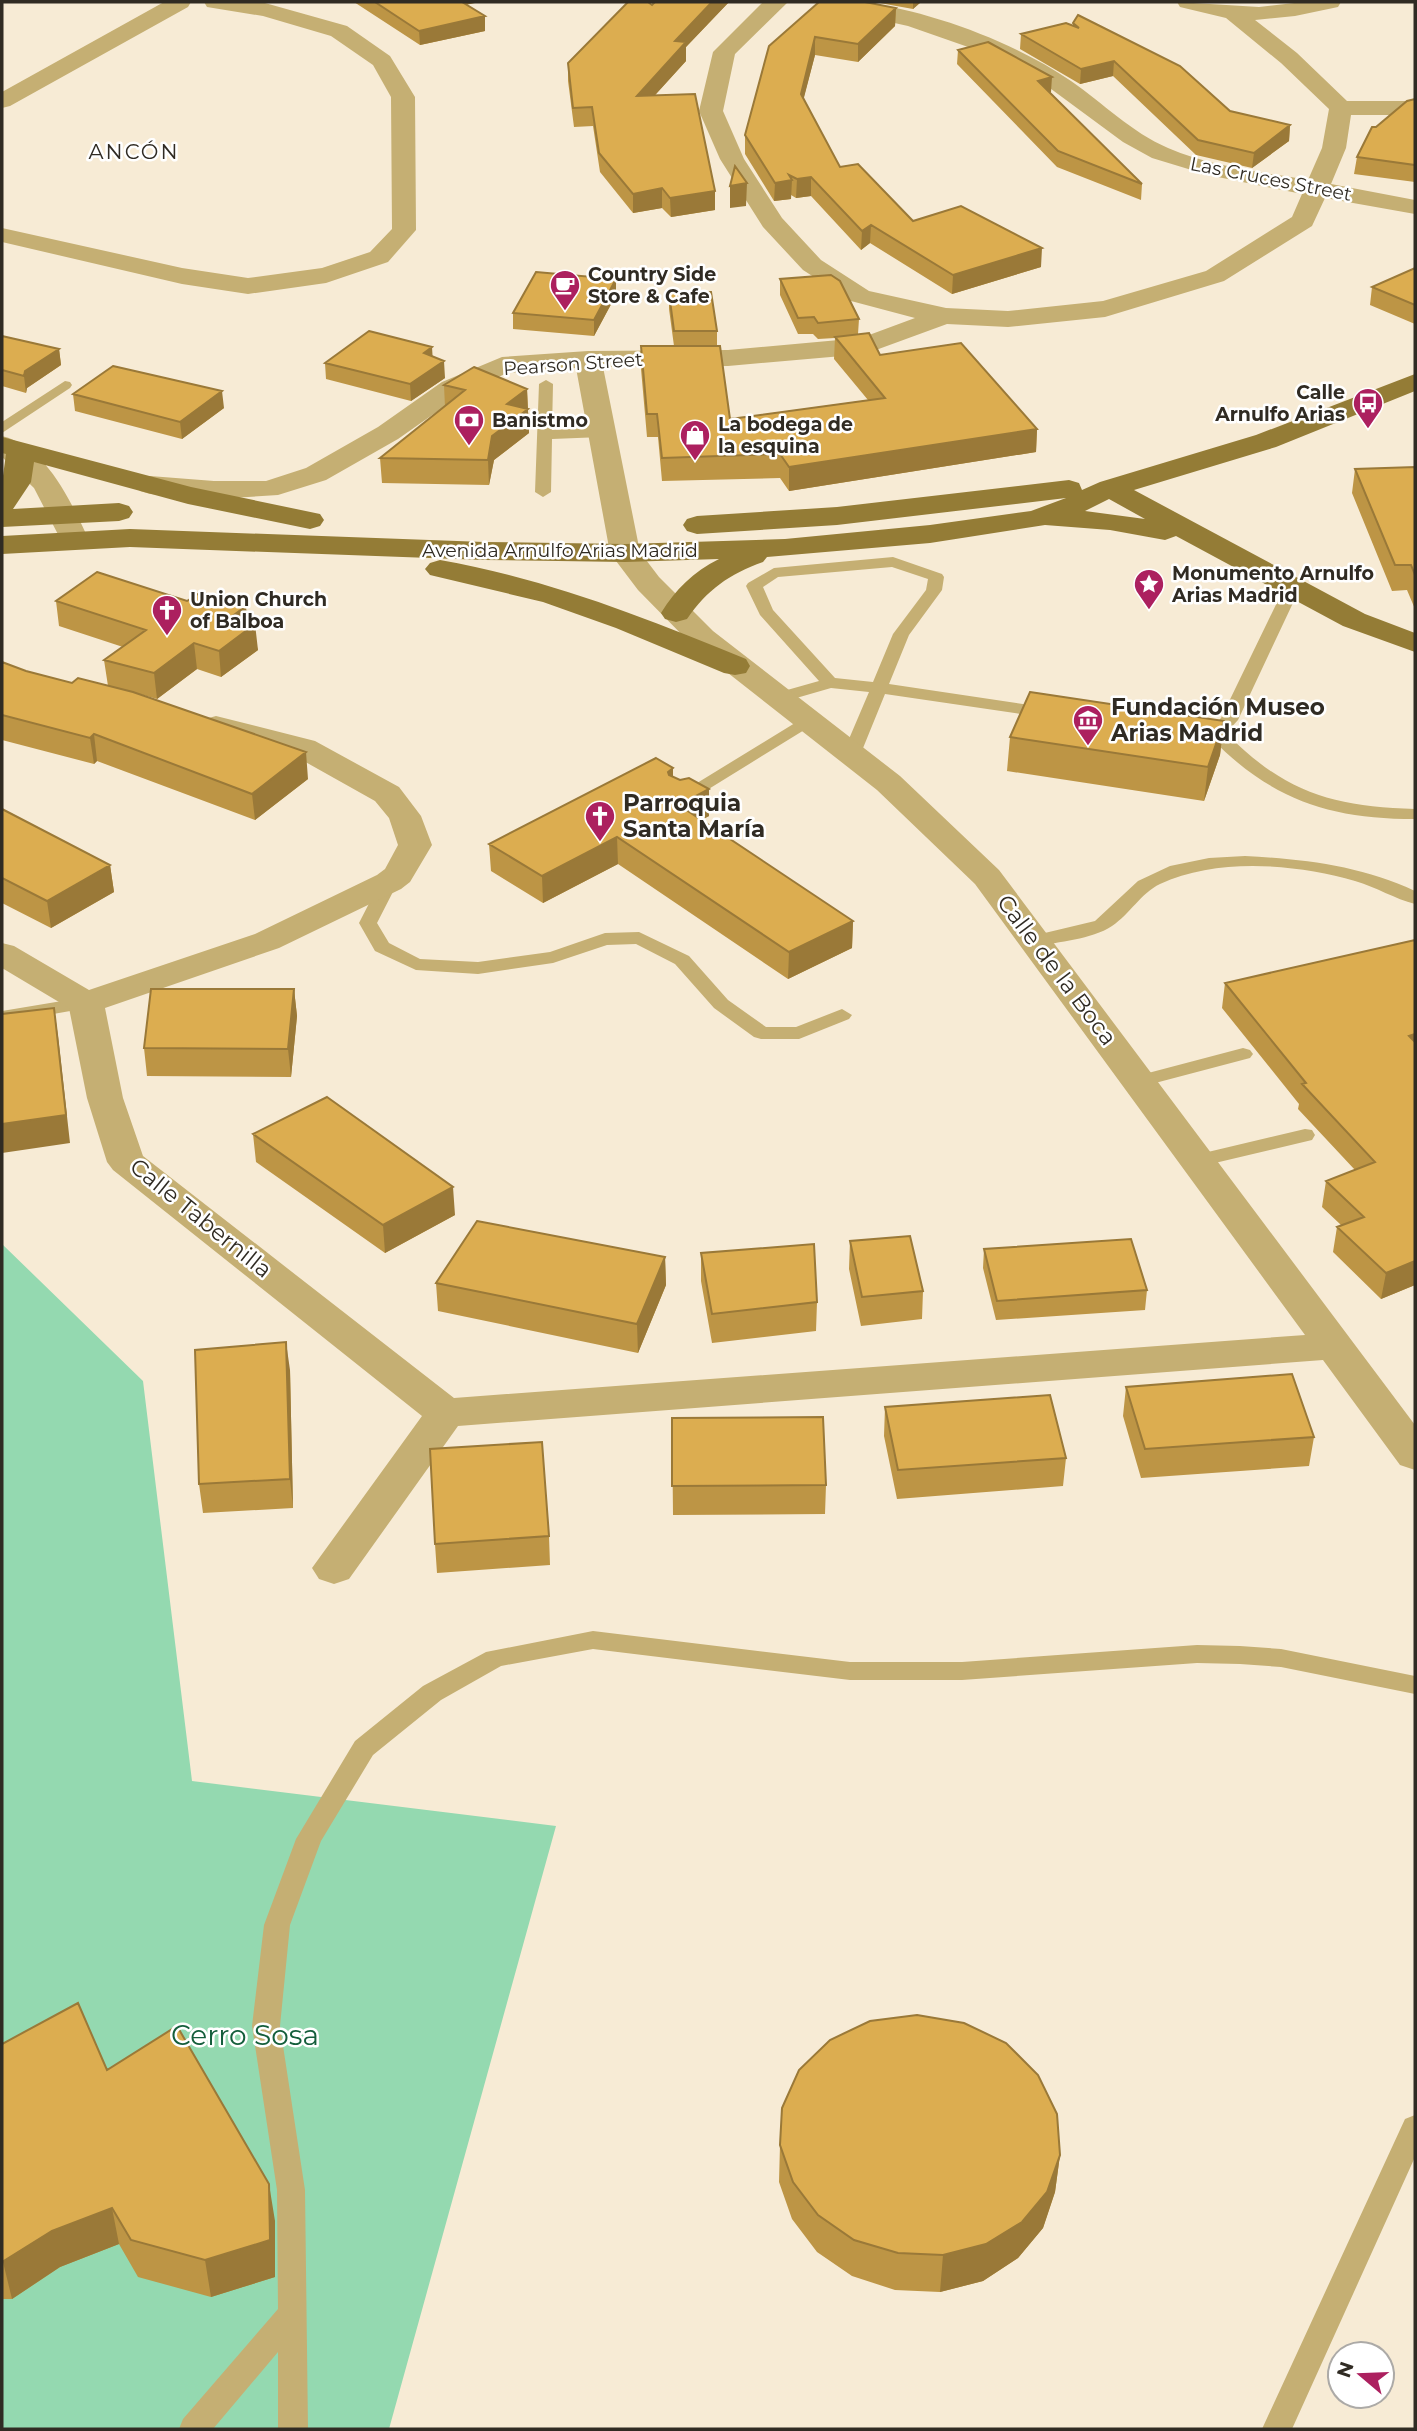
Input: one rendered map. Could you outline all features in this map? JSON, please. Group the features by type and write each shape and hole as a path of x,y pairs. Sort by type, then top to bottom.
{"main road":[{"name":"Avenida Arnulfo Arias Madrid","path":"2,545 131,512 785,548 930,534 1035,519 1068,508 1110,488 1266,441 1415,382"},
{"path":"7,443 142,484 223,504 310,520"},
{"path":"2,504 15,487 20,470 7,443"},
{"path":"1110,488 1292,588 1354,620 1412,644"},
{"name":"Avenida Arnulfo Arias Madrid","path":"2,518 68,526 130,538 233,544 623,539 701,525 825,517 1055,490 1110,488"},
{"path":"1035,519 1110,521 1211,544"},
{"path":"233,544 435,568 491,578 617,618 735,666"},
{"path":"676,613 687,594 714,572 741,560 785,548"}],"street":[{"path":"2,102 180,2"},
{"path":"2,235 182,276 248,286 326,275 379,257 404,230 403,97 382,61 339,31 265,10 215,2"},
{"path":"777,2 764,10 724,52 711,111 732,159 772,222 812,265 860,296 903,308 946,316 1008,319 1105,309 1215,276 1303,221 1334,148 1341,108"},
{"name":"Las Cruces Street","path":"830,2 883,12 954,33 1010,54 1098,110 1125,134 1158,152 1204,169 1415,207"},
{"path":"1188,2 1232,12 1264,13 1330,2"},
{"path":"1232,12 1289,58 1341,108 1415,108"},
{"path":"2,82 28,87"},
{"name":"Pearson Street","path":"142,484 214,490 268,489 316,474 388,433 452,388 502,365 588,359 728,358 865,346 946,316"},
{"path":"588,359 623,539"},
{"path":"7,443 45,480 68,526"},
{"name":"Calle de la Boca","path":"623,539 638,571 676,613 735,666 852,753 918,810 987,877 1415,1455"},
{"path":"2,953 86,1003 267,942 389,882 398,875 415,845 405,816 387,794 304,748 183,717"},
{"name":"Calle Tabernilla","path":"86,1003 105,1098 126,1162 446,1413"},
{"path":"334,1568 446,1413 1335,1346"}],"lane":[{"path":"543,492 547,435 546,384"},
{"path":"7,443 65,385"},
{"path":"547,435 602,432"},
{"path":"830,683 766,612 754,586 774,573 893,562 936,577 934,590 901,634 852,753"},
{"path":"1178,734 1190,736 1216,733 1228,720 1292,588"},
{"path":"779,698 830,683 1068,716"},
{"path":"680,799 808,720"},
{"path":"1216,733 1251,767 1297,795 1349,809 1415,814"},
{"path":"1035,941 1105,923 1150,881 1183,867 1243,860 1317,868 1394,886 1415,898"},
{"path":"389,882 368,923 382,947 416,964 478,968 553,957 605,939 639,938 681,960 721,1004 761,1033 799,1033 842,1015"},
{"path":"2,1017 86,1003"},
{"path":"1140,1081 1243,1054"},
{"path":"1198,1161 1305,1135"},
{"path":"293,2429 291,2190 266,2026 277,1925 309,1839 364,1748 432,1693 495,1658 593,1640 850,1671 962,1671 1197,1654 1282,1658 1415,1685"},
{"path":"1277,2429 1415,2127"},
{"path":"194,2429 293,2313"}],"green space":[{"name":"Cerro Sosa","path":"2,1244 143,1381 192,1781 556,1826 389,2429 2,2429"}],"building":[{"path":"375,2 462,2 485,16 419,31"},
{"path":"628,2 648,2 652,5 655,2 712,2 675,41 686,42 637,96 695,94 715,191 670,198 662,188 633,194 599,153 592,107 573,108 568,63"},
{"path":"819,2 865,2 896,8 858,44 815,37 801,94 840,167 858,164 913,221 961,206 1042,248 953,275 871,225 862,231 811,177 797,179 789,175 792,180 775,183 745,135 769,46"},
{"path":"1078,15 1180,66 1230,111 1290,125 1254,153 1198,140 1114,61 1081,69 1021,34 1066,23 1079,28 1073,23"},
{"path":"988,42 1052,77 1038,81 1142,184 1058,151 958,50"},
{"path":"1415,99 1415,165 1357,157 1372,127 1376,127 1407,101"},
{"path":"735,166 747,183 730,186"},
{"path":"1415,268 1415,305 1372,287"},
{"path":"536,272 616,279 594,320 513,313"},
{"path":"831,275 840,281 859,319 818,323 814,317 798,318 780,279"},
{"path":"711,292 717,331 674,331 669,293"},
{"path":"369,331 432,347 424,353 444,361 410,384 325,363"},
{"path":"869,333 880,355 961,343 1037,429 789,467 780,454 662,458 657,414 647,414 641,346 720,346 730,419 885,398 835,337"},
{"path":"2,336 59,349 25,371 24,376 2,370"},
{"path":"113,366 222,391 180,422 73,394"},
{"path":"474,367 527,389 507,404 528,409 492,436 488,460 380,458 465,390 444,385"},
{"path":"1415,467 1415,575 1411,565 1395,565 1355,469"},
{"path":"97,572 187,601 201,592 246,606 231,617 255,624 219,651 194,643 154,673 104,660 146,630 56,601"},
{"path":"2,662 72,683 78,678 133,692 306,752 252,794 94,734 90,738 2,715"},
{"path":"1030,692 1224,721 1208,767 1010,737"},
{"path":"656,758 673,768 668,772 669,775 680,780 689,778 709,789 679,805 853,921 789,952 617,837 542,876 489,844"},
{"path":"2,809 110,865 47,901 2,878"},
{"path":"1415,940 1415,1034 1409,1036 1415,1042 1415,1261 1386,1273 1337,1227 1364,1217 1326,1181 1375,1162 1302,1084 1306,1083 1225,983"},
{"path":"151,989 294,989 288,1049 144,1048"},
{"path":"54,1008 66,1115 2,1124 2,1014"},
{"path":"327,1097 453,1187 383,1225 253,1134"},
{"path":"477,1221 665,1257 637,1324 436,1283"},
{"path":"910,1236 923,1291 862,1297 850,1241"},
{"path":"1131,1239 1147,1290 997,1301 984,1249"},
{"path":"814,1244 817,1302 712,1314 701,1253"},
{"path":"286,1342 290,1479 199,1484 195,1350"},
{"path":"1292,1374 1314,1437 1145,1449 1126,1387"},
{"path":"1050,1395 1066,1458 898,1470 885,1407"},
{"path":"823,1417 826,1485 672,1486 672,1418"},
{"path":"542,1442 549,1536 435,1544 430,1449"},
{"path":"78,2003 107,2070 177,2026 269,2184 270,2240 205,2260 131,2240 112,2208 52,2231 2,2262 2,2044"},
{"path":"917,2015 964,2023 1006,2043 1038,2075 1057,2114 1060,2155 1047,2192 1022,2222 986,2244 943,2255 898,2253 854,2240 818,2215 793,2182 780,2145 782,2108 799,2070 830,2040 870,2021"}],"place":[{"name":"Country Side Store & Cafe","path":"565,312"},
{"name":"Calle Arnulfo Arias","path":"1368,430"},
{"name":"Banistmo","path":"469,447"},
{"name":"La bodega de la esquina","path":"695,462"},
{"name":"Monumento Arnulfo Arias Madrid","path":"1149,611"},
{"name":"Union Church of Balboa","path":"167,637"},
{"name":"Fundación Museo Arias Madrid","path":"1088,747"},
{"name":"Parroquia Santa María","path":"600,843"}],"district":[{"name":"ANCÓN","path":"134,151"}]}
